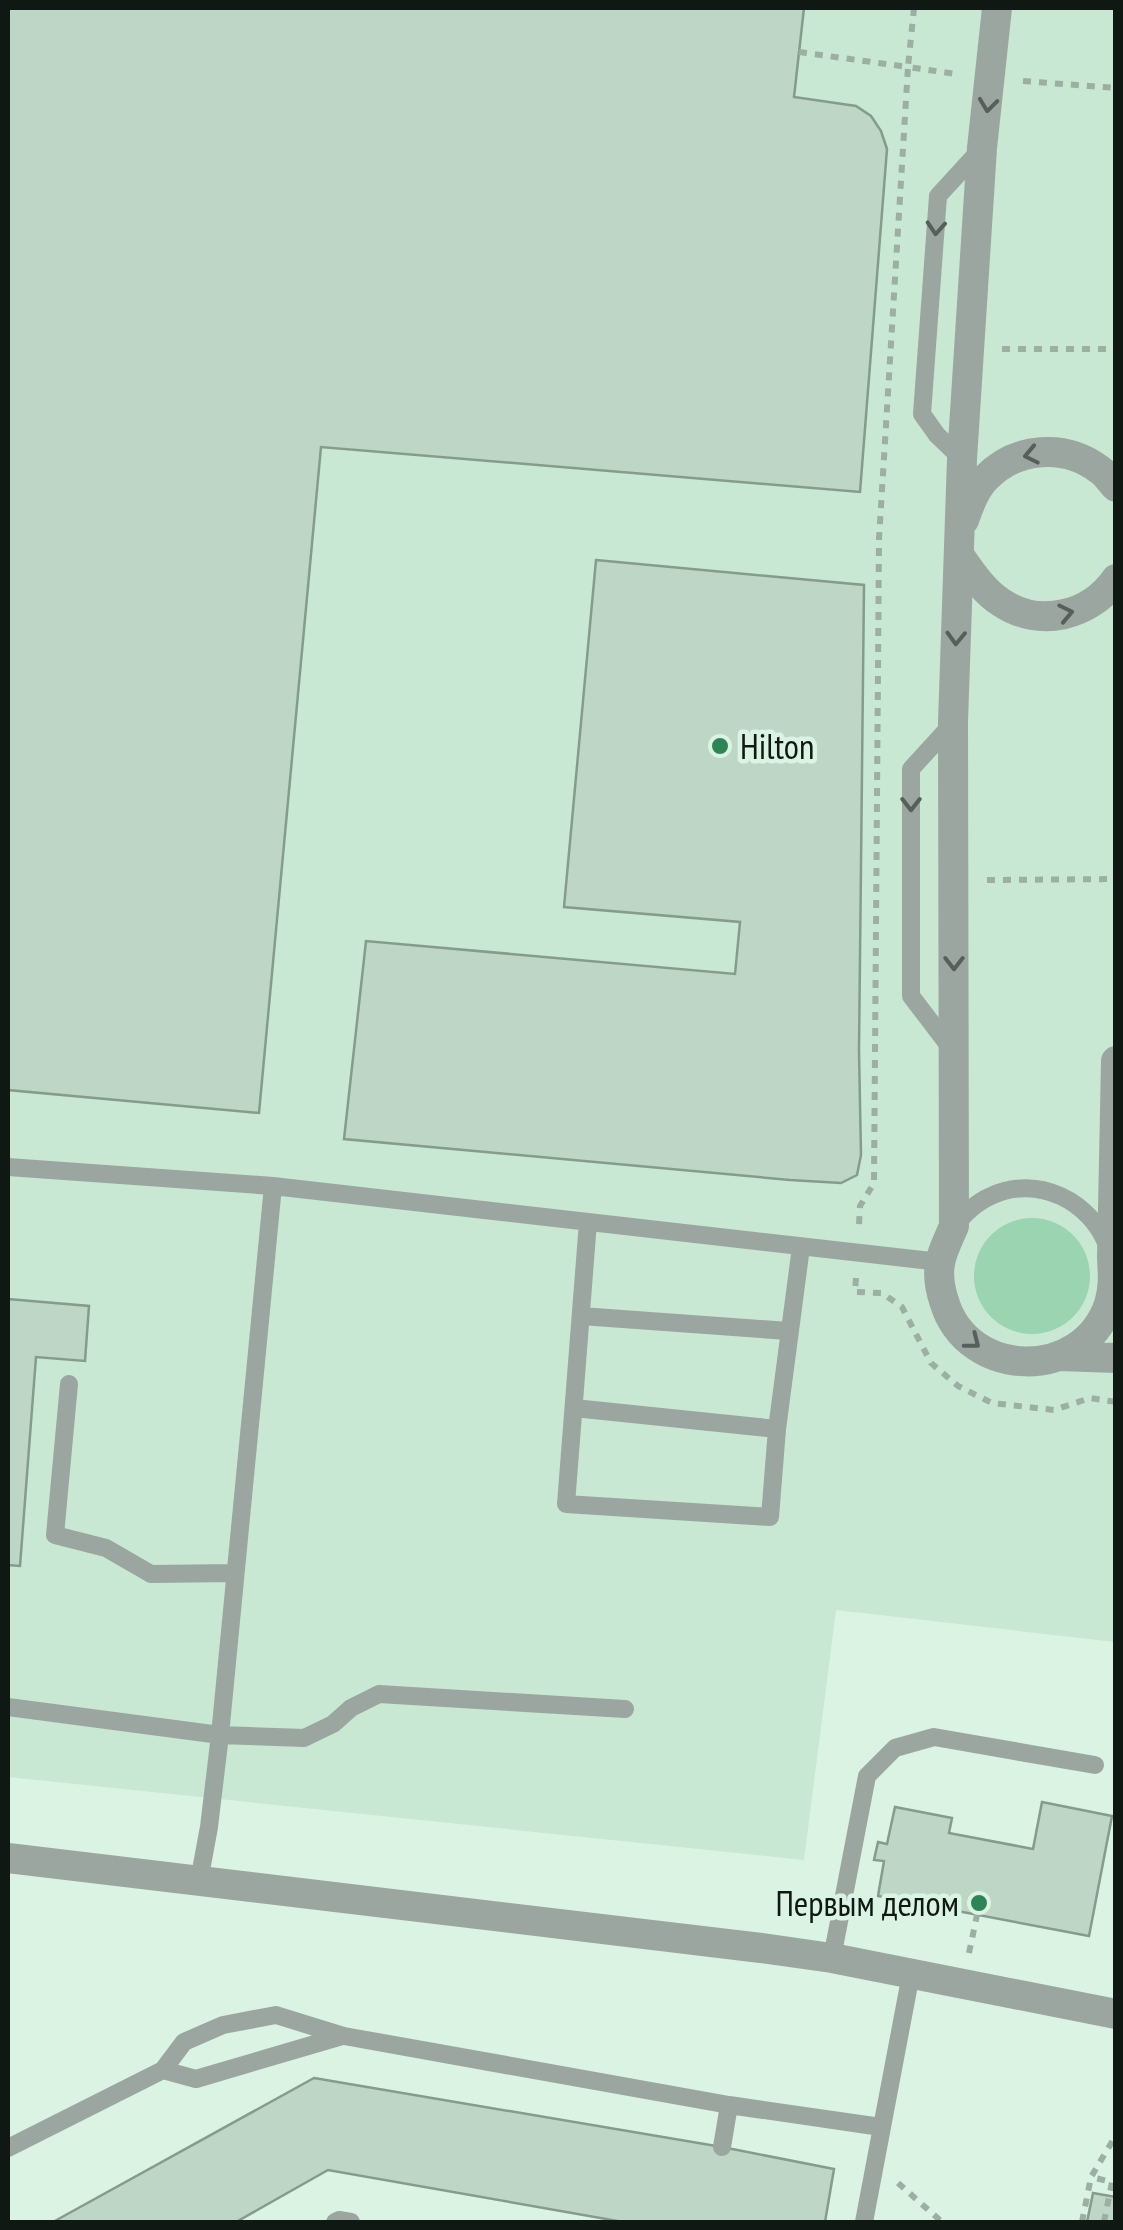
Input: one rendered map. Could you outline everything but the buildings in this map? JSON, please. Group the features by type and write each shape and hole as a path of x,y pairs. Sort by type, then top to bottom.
{"street":[{"path":"990,15 962,459 953,722 954,1226 940,1262 940,1288 947,1313 962,1335 983,1351 1008,1360 1034,1362 1060,1356 1116,1358"},
{"path":"1116,487 1101,470 1078,457 1053,451 1027,453 1003,463 983,480 970,502 959,543 980,583 1000,603 1027,615 1056,617 1083,609 1107,592 1116,580"},
{"path":"1060,1356 1081,1344 1097,1326 1114,1282 1116,1061"},
{"path":"8,1858 761,1948 832,1958 1116,2014"}],"lane":[{"path":"962,459 937,436 922,414 938,196 982,148"},
{"path":"953,722 911,769 910,996 954,1053"},
{"path":"8,1167 273,1186 940,1262"},
{"path":"199,1881 220,1735 273,1186"},
{"path":"954,1226 970,1208 993,1194 1018,1188 1043,1190 1067,1198 1088,1213 1103,1233 1114,1260"},
{"path":"588,1222 566,1504 770,1517 788,1331 801,1247"},
{"path":"580,1316 788,1331"},
{"path":"69,1384 55,1535 106,1548 151,1574 234,1573"},
{"path":"574,1408 777,1429"},
{"path":"8,1707 220,1735 304,1738 379,1694 625,1709"},
{"path":"832,1958 867,1776 895,1748 934,1736 1096,1765"},
{"path":"864,2222 911,1974"},
{"path":"8,2148 163,2070 184,2042 223,2025 276,2016 344,2036 881,2127"},
{"path":"163,2070 196,2078 344,2036"},
{"path":"722,2147 729,2104"},
{"path":"335,2222 351,2222"}],"path":[{"path":"876,881 911,877"},
{"path":"954,880 1116,879"},
{"path":"1082,2222 1091,2177 1116,2135"},
{"path":"874,2162 942,2222"},
{"path":"1091,2177 1112,2182 1104,2222"}],"shaded area":[{"path":"8,8 1115,8 1115,1642 836,1610 804,1860 8,1777"}],"green space":[{"path":"1032,1218 1054,1222 1073,1235 1086,1254 1090,1276 1086,1298 1073,1317 1054,1330 1032,1334 1010,1330 991,1317 978,1298 974,1276 978,1254 991,1235 1010,1222"}],"place":[{"name":"Hilton","path":"720,746"},
{"name":"Первым делом","path":"979,1903"}]}
